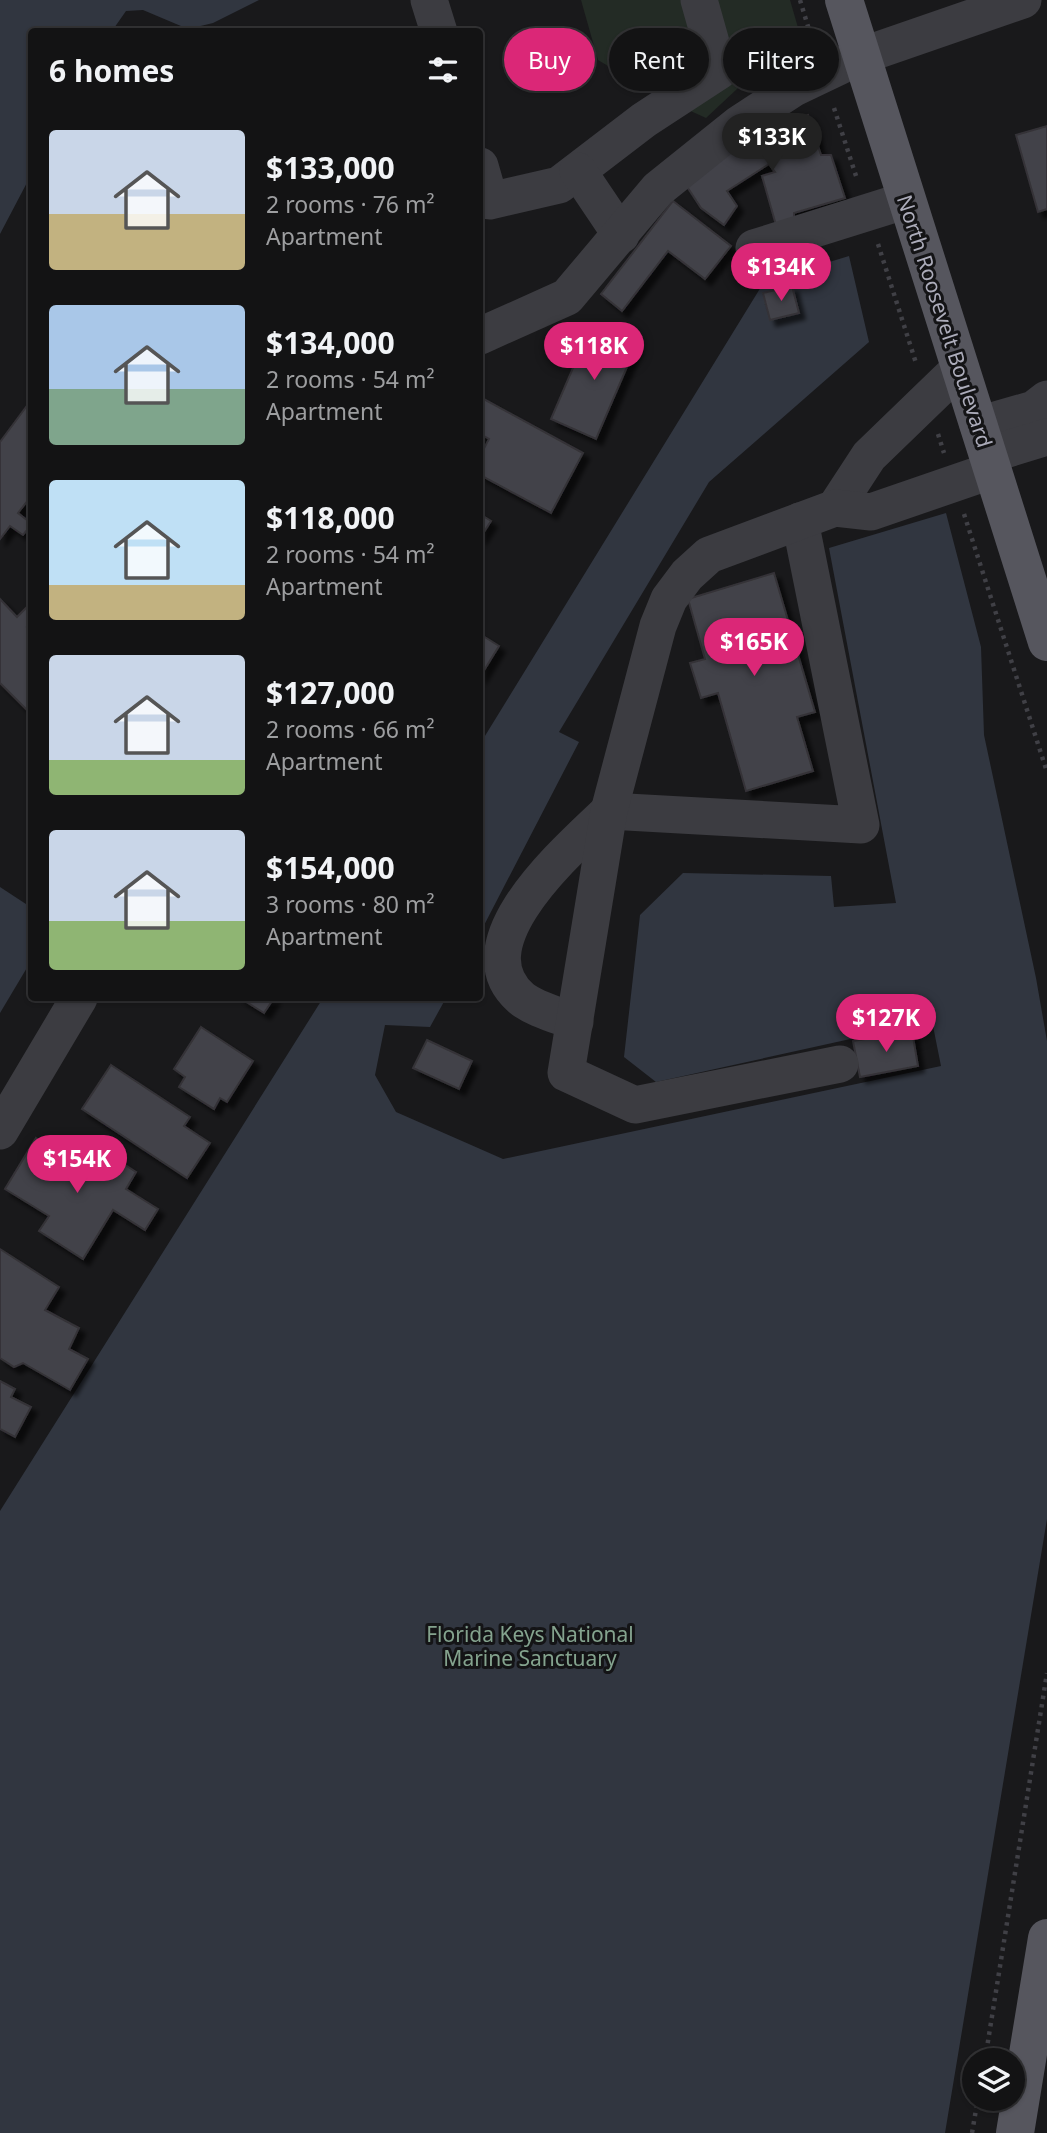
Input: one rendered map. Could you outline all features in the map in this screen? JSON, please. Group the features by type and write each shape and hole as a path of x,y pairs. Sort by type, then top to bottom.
{"main road":[{"name":"North Roosevelt Boulevard","path":"844,0 1047,642"},
{"path":"1014,2133 1041,2008 1047,1938"}],"street":[{"path":"429,0 438,28"},
{"path":"483,176 490,201 559,185 644,120 719,71 699,0"},
{"path":"483,335 567,297 658,189 739,124 794,88 861,56 1023,0"},
{"path":"578,171 621,234"},
{"path":"754,248 907,200"},
{"path":"835,508 869,456 960,368"},
{"path":"839,1064 635,1105 566,1073 609,811 658,626 669,598 687,575 709,555 835,508 871,512 987,450 1047,399"},
{"path":"987,450 1047,437"},
{"path":"575,1022 522,999 511,986 503,962 505,936 546,872 609,811 860,824 800,521"},
{"path":"0,1131 77,1001"}],"path":[{"path":"987,2048 1047,1673"},
{"path":"972,2133 976,2111"}],"shaded area":[{"path":"0,0 259,0 213,23 192,28 186,28 143,10 126,11 114,28 28,28 28,181 0,234"},
{"path":"581,0 790,0 798,28 723,28 723,91 735,91 706,118 650,91 709,91 709,28 609,28 609,67 598,60 595,28 589,28"},
{"path":"849,256 869,342 709,482 559,732 579,742 483,927 483,739 764,282"},
{"name":"Florida Keys National Marine Sanctuary","path":"946,513 981,647 984,735 1047,1041 1047,1519 945,2133 0,2133 0,1511 321,1001 444,1001 430,1027 385,1025 375,1075 396,1112 503,1159 941,1066 932,1021 656,1082 624,1057 640,915 683,873 831,876 834,907 896,903 829,548"},
{"path":"0,887 28,905 28,966 0,1013"}],"building":[{"path":"808,115 821,155 831,155 845,198 794,213 794,220 776,225 762,176 775,172 769,164 727,191 737,206 724,225 701,208 684,182 761,131"},
{"path":"1047,126 1047,209 1038,212 1016,135"},
{"path":"673,201 731,246 705,279 668,251 622,311 601,294"},
{"path":"792,286 799,313 770,320 763,293"},
{"path":"591,326 636,346 596,439 551,419"},
{"path":"483,399 583,453 551,513 483,477 483,450 489,439 483,436"},
{"path":"28,404 28,500 18,513 28,521 28,529 23,535 10,526 0,539 0,442"},
{"path":"483,516 491,521 483,533"},
{"path":"774,573 815,712 797,717 813,771 746,791 718,693 701,698 690,663 705,659 688,599"},
{"path":"0,599 17,617 26,608 28,610 28,711 0,683"},
{"path":"483,636 499,646 483,672"},
{"path":"245,1001 272,1001 264,1013"},
{"path":"201,1027 253,1061 227,1102 220,1098 214,1109 179,1087 185,1077 174,1069"},
{"path":"912,1031 918,1066 860,1077 853,1041"},
{"path":"427,1040 472,1061 459,1089 413,1068"},
{"path":"111,1065 190,1117 184,1126 210,1143 187,1178 82,1109"},
{"path":"36,1138 86,1169 99,1148 136,1172 126,1189 158,1209 145,1230 113,1210 83,1259 39,1231 49,1216 5,1189"},
{"path":"0,1249 59,1287 45,1310 79,1328 69,1349 88,1359 70,1390 23,1363 14,1367 0,1358"},
{"path":"0,1381 15,1389 11,1397 31,1407 15,1437 0,1429"}]}
